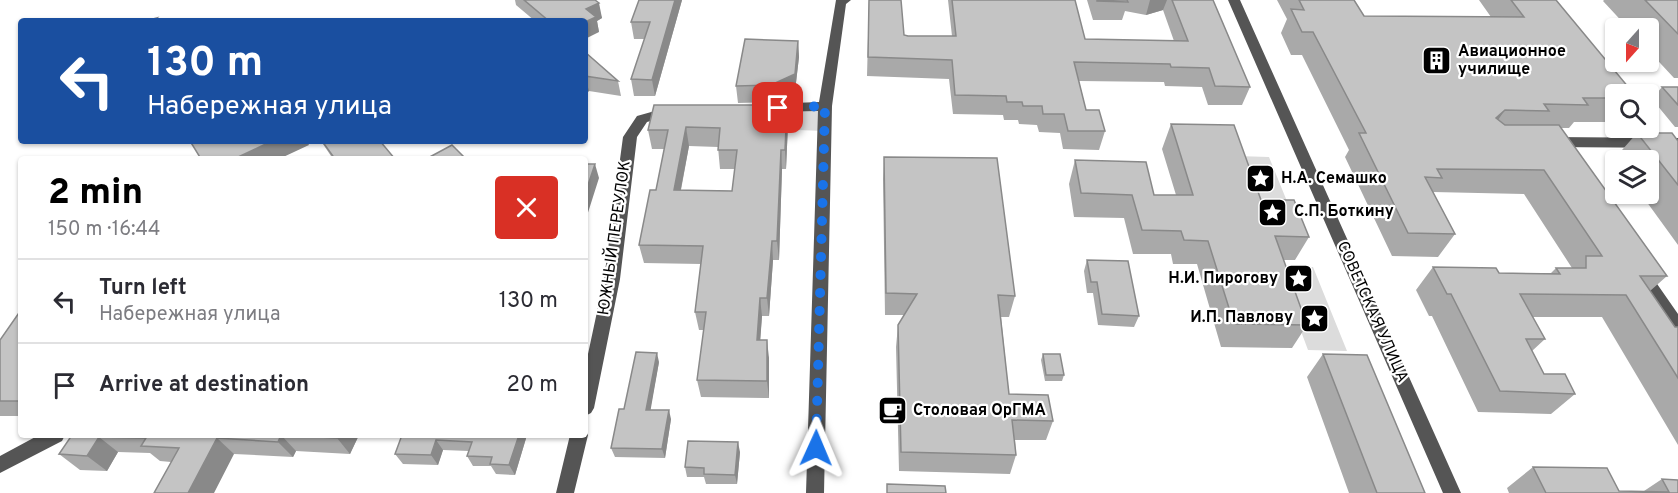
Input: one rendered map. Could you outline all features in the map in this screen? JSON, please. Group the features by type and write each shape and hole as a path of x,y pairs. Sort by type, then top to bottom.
{"street":[{"name":"СОВЕТСКАЯ УЛИЦА","path":"1234,0 1452,493"},
{"path":"815,493 825,106 843,1"},
{"path":"755,108 825,106"},
{"name":"ЮЖНЫЙ ПЕРЕУЛОК","path":"588,394 612,279 630,137 642,118 662,112 685,111"},
{"path":"1543,142 1678,143"},
{"path":"1631,258 1678,327"},
{"path":"0,465 50,438"},
{"path":"565,493 578,438"}],"shaded area":[{"path":"785,108 817,108 824,113 825,131 797,130 788,119"},
{"path":"1237,156 1269,157 1295,221 1260,220"},
{"path":"1277,267 1313,267 1347,351 1308,350"}],"building":[{"path":"524,0 595,0 599,3 586,9 596,17 588,21 588,18 545,18"},
{"path":"639,0 675,0 652,80 631,79 650,22 631,22"},
{"path":"869,0 901,0 904,35 908,36 956,36 952,0 1075,0 1085,39 1188,41 1172,0 1213,0 1250,87 1215,86 1209,68 1171,67 1170,64 1074,62 1086,110 1099,110 1105,131 1068,131 1064,114 1043,114 1042,106 1023,106 1022,102 1007,102 1006,96 955,95 952,60 868,57"},
{"path":"1127,0 1128,2 1097,1"},
{"path":"1299,0 1354,0 1364,16 1524,17 1511,0 1556,0 1605,59 1605,72 1616,72 1626,84 1605,84 1605,98 1583,98 1588,105 1544,104 1549,111 1505,110 1496,118 1505,125 1559,125 1605,189 1605,204 1616,204 1667,276 1640,276 1675,327 1678,327 1678,378 1626,295 1520,294 1545,339 1526,339 1544,374 1565,374 1575,394 1500,391 1451,294 1447,294 1433,267 1496,268 1499,273 1560,274 1556,268 1586,268 1586,256 1602,256 1544,170 1437,169 1442,178 1425,177 1455,234 1408,233 1359,133 1366,133 1313,32 1302,32 1291,9 1304,10"},
{"path":"1645,0 1678,0 1678,34"},
{"path":"745,39 798,41 795,74 771,85 736,86"},
{"path":"588,55 618,81 588,76"},
{"path":"1662,87 1678,87 1678,105"},
{"path":"654,105 787,105 785,150 781,150 777,241 772,241 767,298 760,298 757,340 767,340 767,381 697,380 706,312 695,312 703,246 639,245 650,190 656,190 668,130 648,130","holes":["686,127 720,128 718,150 737,150 732,191 674,190"]},
{"path":"1171,124 1234,125 1261,200 1294,200 1309,237 1275,236 1307,325 1234,324 1208,241 1184,240 1181,231 1142,230 1132,195 1081,193 1075,160 1146,162 1154,195 1193,195"},
{"path":"1659,133 1672,133 1678,141 1678,185 1659,161 1659,150 1650,150 1641,138 1659,138"},
{"path":"192,144 266,144 240,156 199,156"},
{"path":"324,144 382,144 392,156 333,156"},
{"path":"452,145 463,156 432,156"},
{"path":"884,157 997,158 1015,296 998,295 1009,394 1048,395 1053,421 1012,420 1016,455 901,452 898,325 917,294 886,293"},
{"path":"588,164 595,164 588,185"},
{"path":"1087,260 1128,261 1139,316 1102,314 1097,282 1091,282"},
{"path":"18,314 18,401 0,401 0,340"},
{"path":"636,352 657,353 646,410 669,410 662,449 611,448 619,409 624,409"},
{"path":"1043,354 1060,354 1064,375 1046,375"},
{"path":"1323,354 1367,355 1425,493 1377,493"},
{"path":"70,438 98,438 87,456 59,454"},
{"path":"146,438 217,438 188,493 154,493 179,448 141,446"},
{"path":"217,438 280,438 278,442"},
{"path":"401,438 518,438 509,465 490,464 492,457 467,456 472,442 436,440 431,455 395,454"},
{"path":"688,441 738,442 735,475 704,474 704,468 685,467"},
{"path":"1533,467 1607,468 1619,491 1669,492 1662,479 1678,480 1678,493 1546,493"},
{"path":"887,484 945,486 946,493 887,493"}],"place":[{"name":"Авиационное училище","path":"1437,61"},
{"name":"Н.А. Семашко","path":"1260,179"},
{"name":"С.П. Боткину","path":"1273,212"},
{"name":"Н.И. Пирогову","path":"1299,279"},
{"name":"И.П. Павлову","path":"1314,318"},
{"name":"Столовая ОрГМА","path":"892,411"}],"route":[{"path":"778,108 825,106 816,448"}]}
